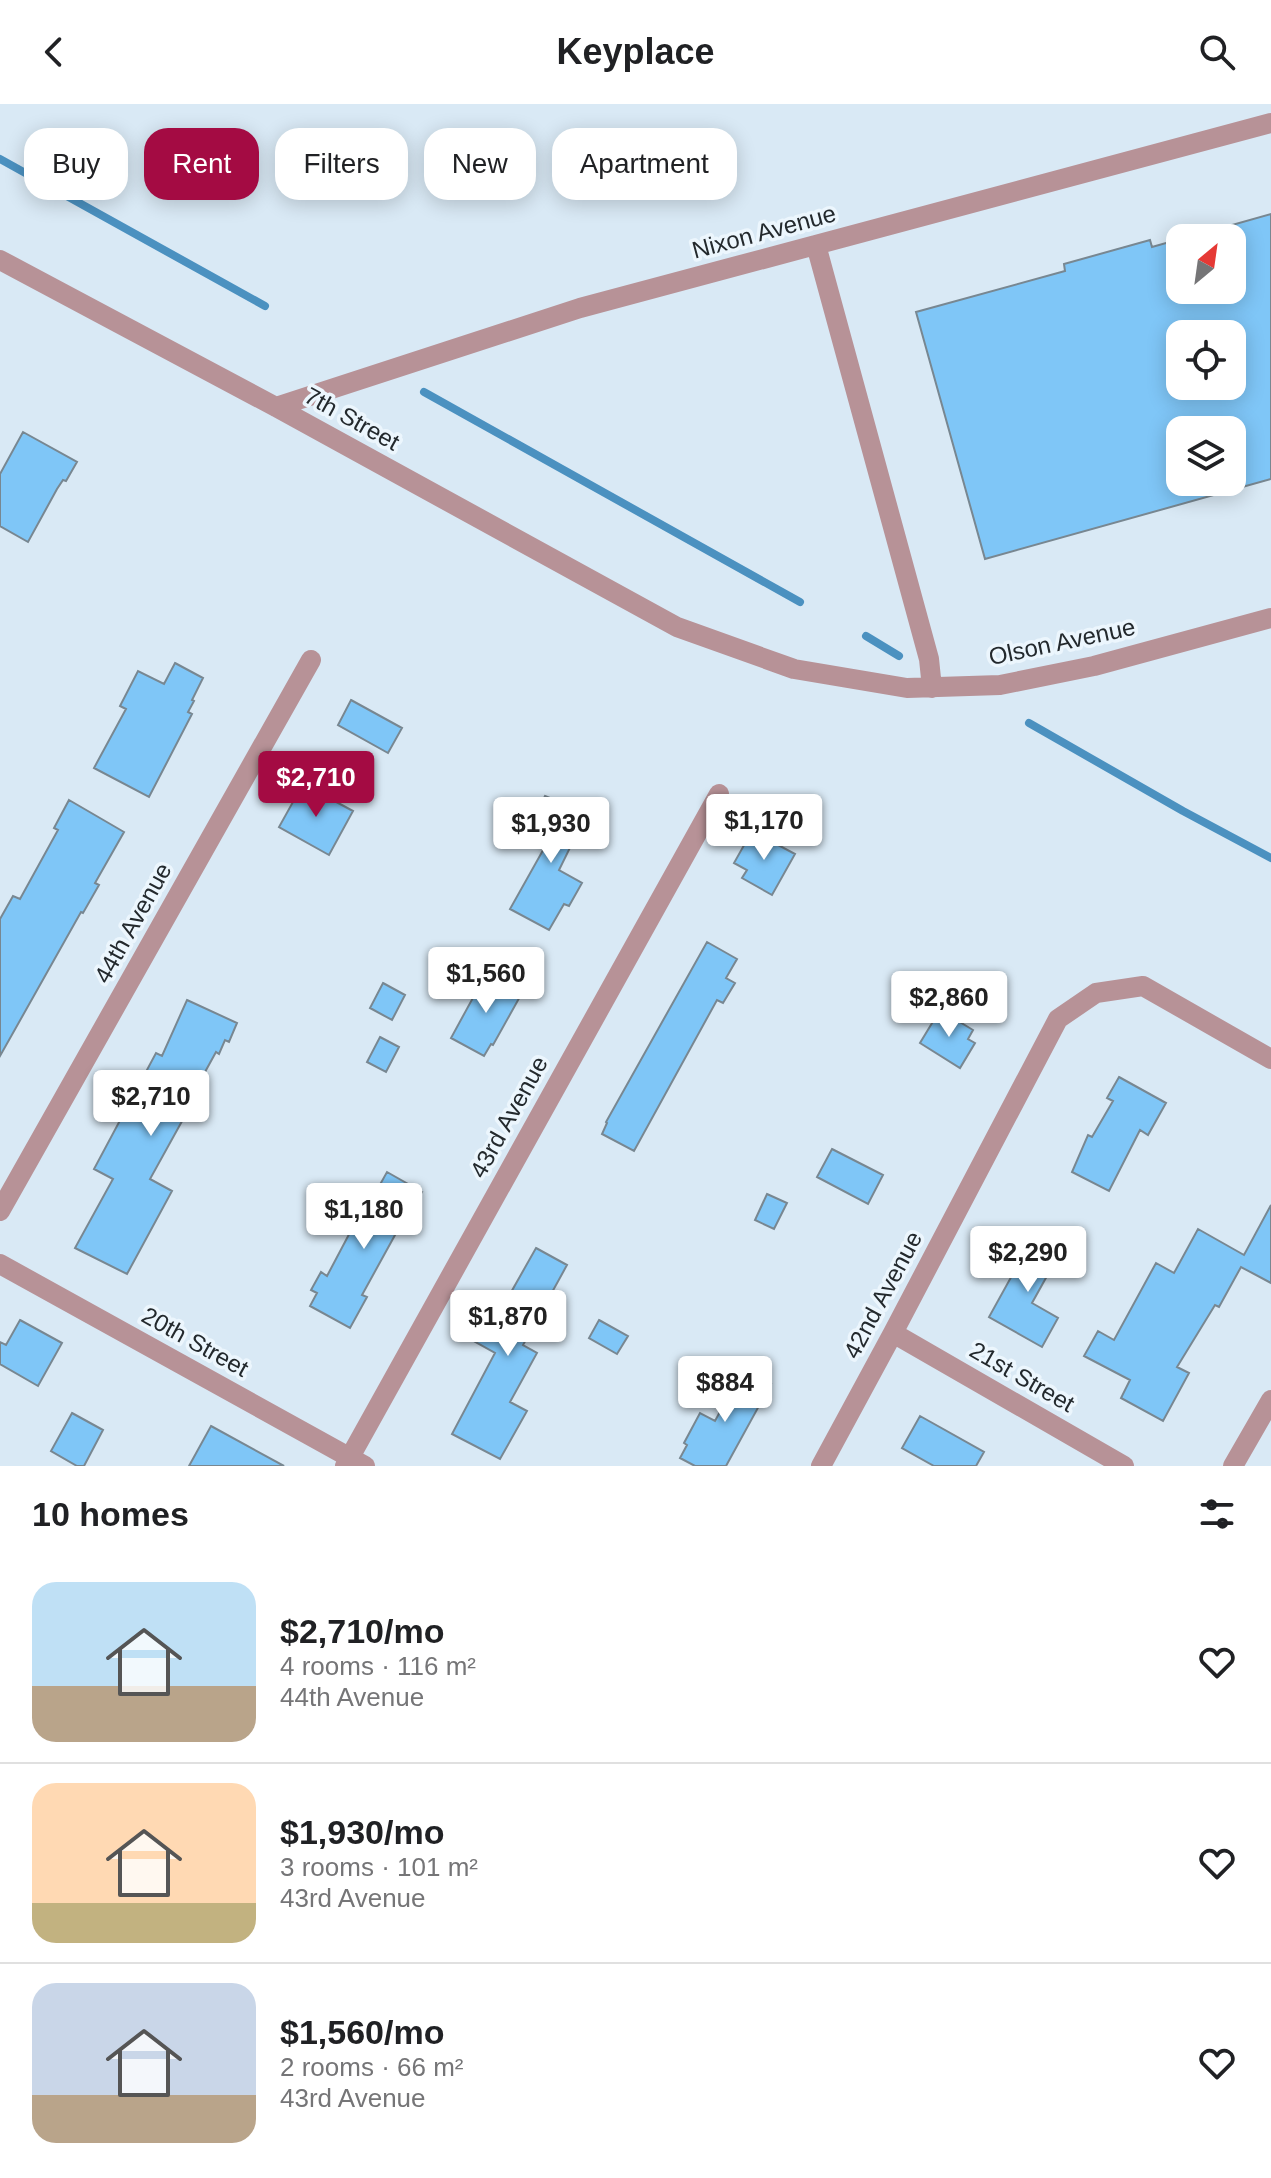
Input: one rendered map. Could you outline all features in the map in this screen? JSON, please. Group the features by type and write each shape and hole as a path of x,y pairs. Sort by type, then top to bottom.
{"street":[{"name":"Nixon Avenue","path":"276,407 580,308 1271,123"},
{"path":"816,245 929,659 932,688"},
{"name":"7th Street","path":"0,260 677,627"},
{"name":"Olson Avenue","path":"677,627 794,669 907,688 932,688 1000,685 1094,666 1271,618"},
{"name":"44th Avenue","path":"0,1211 311,660"},
{"name":"43rd Avenue","path":"353,1463 719,794"},
{"name":"42nd Avenue","path":"821,1466 1058,1019 1096,993 1143,986 1271,1059"},
{"name":"20th Street","path":"0,1264 353,1463"},
{"name":"21st Street","path":"893,1333 1124,1466"},
{"path":"1233,1466 1271,1400"}],"building":[{"path":"1271,214 1271,479 1246,486 1246,416 1166,416 1166,496 1210,496 985,559 916,312 1065,271 1064,264 1150,240 1152,247 1166,243 1166,304 1246,304 1246,224 1236,224"},
{"path":"23,432 77,462 66,481 63,480 57,489 28,542 0,526 0,474"},
{"path":"175,663 203,678 188,712 192,714 149,797 94,768 126,709 120,706 138,671 164,684"},
{"path":"351,700 402,728 388,753 338,725"},
{"path":"303,784 353,811 329,855 279,827"},
{"path":"545,796 587,813 559,870 582,883 569,906 564,904 549,930 510,909 551,836 530,827"},
{"path":"69,800 124,832 95,883 99,885 0,1056 0,919 13,896 20,899 58,830 54,828"},
{"path":"752,831 795,854 772,895 742,878 747,870 734,863"},
{"path":"707,942 737,959 726,978 735,983 723,1003 717,1000 634,1151 602,1134 606,1122"},
{"path":"486,974 522,993 484,1056 451,1038"},
{"path":"383,983 405,995 392,1020 370,1008"},
{"path":"187,1000 237,1023 229,1042 225,1040 219,1054 216,1052 194,1092 197,1094 150,1179 172,1191 127,1274 75,1248 113,1179 94,1169 156,1053 162,1056"},
{"path":"940,1010 973,1030 968,1039 975,1043 960,1068 920,1043"},
{"path":"380,1037 399,1047 386,1072 367,1062"},
{"path":"1119,1077 1166,1103 1148,1135 1140,1130 1109,1191 1072,1172 1088,1135 1092,1137 1113,1101 1107,1098"},
{"path":"832,1149 883,1175 868,1204 817,1177"},
{"path":"387,1172 422,1192 362,1295 367,1297 350,1328 310,1306 317,1293 311,1290 321,1272 327,1276"},
{"path":"767,1194 787,1203 774,1229 755,1220"},
{"path":"1271,1205 1271,1283 1241,1267 1219,1307 1215,1305 1177,1367 1189,1373 1163,1421 1121,1398 1130,1380 1084,1356 1098,1331 1114,1340 1156,1263 1174,1273 1198,1229 1244,1255"},
{"path":"1035,1234 1062,1249 1032,1303 1058,1318 1042,1347 989,1317"},
{"path":"536,1248 567,1265 523,1345 537,1353 510,1402 527,1411 500,1459 452,1434 495,1353 472,1340 482,1321 492,1326"},
{"path":"20,1320 62,1343 38,1386 0,1364 0,1342 6,1345"},
{"path":"599,1320 628,1336 617,1354 589,1338"},
{"path":"743,1369 771,1384 726,1466 695,1466 680,1458 687,1445 684,1443 700,1413 715,1421"},
{"path":"72,1413 103,1430 84,1466 77,1466 51,1451"},
{"path":"920,1416 984,1452 976,1466 934,1466 902,1448"},
{"path":"211,1426 284,1466 189,1466"}],"waterway":[{"path":"0,159 265,306"},
{"path":"424,392 800,602"},
{"path":"866,636 899,656"},
{"path":"1029,723 1271,858"}]}
